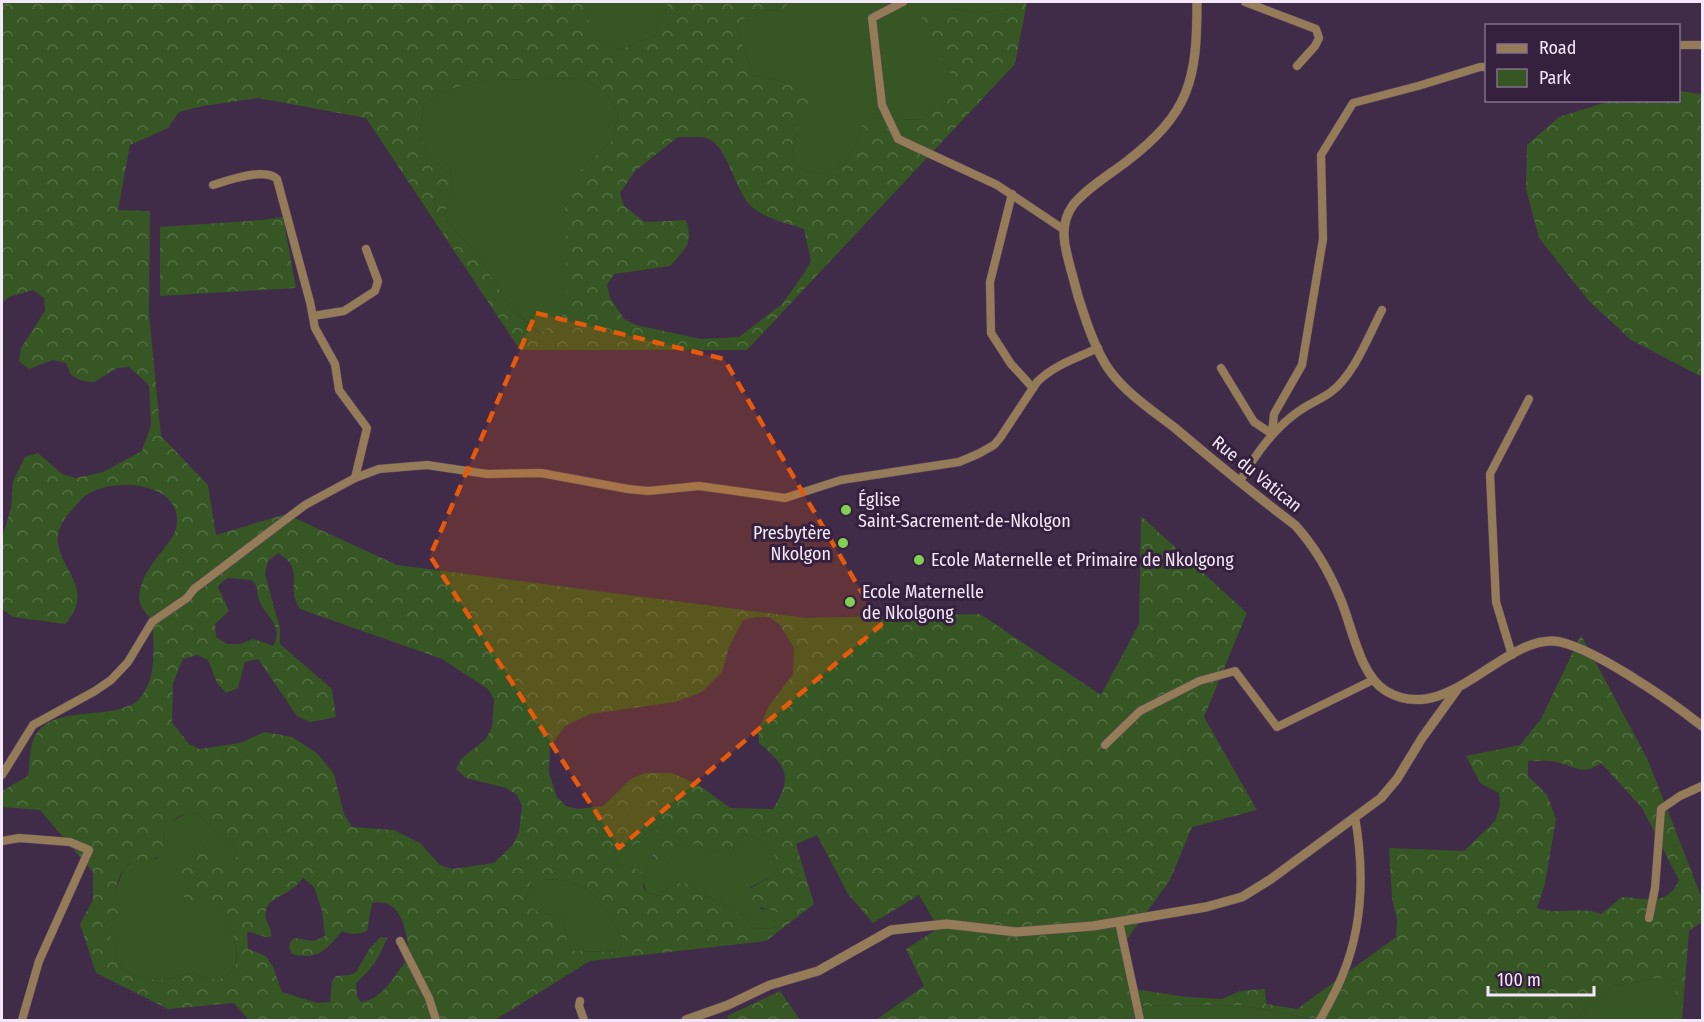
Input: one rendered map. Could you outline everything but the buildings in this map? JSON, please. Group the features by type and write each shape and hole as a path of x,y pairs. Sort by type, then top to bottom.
{"street":[{"path":"903,2 872,18 882,105 898,139 997,185 1064,229 1067,216 1083,195 1148,145 1172,119 1191,79 1197,41 1197,2"},
{"path":"1245,2 1316,29 1319,38 1316,46 1297,66"},
{"path":"1680,45 1702,45"},
{"path":"1272,434 1274,414 1302,365 1323,239 1321,155 1353,103 1485,67"},
{"path":"213,185 242,176 269,174 277,179 317,334 335,364 339,390 368,428 355,478"},
{"path":"1012,195 990,282 991,333 1011,364 1033,388"},
{"name":"Rue du Vatican","path":"1064,229 1064,241 1075,285 1103,360 1119,381 1295,525 1310,541 1320,556 1341,600 1365,666 1373,680"},
{"path":"313,316 344,311 375,291 378,281 366,249"},
{"path":"1240,481 1272,434 1296,412 1331,392 1348,373 1383,310"},
{"path":"2,775 33,725 111,680 128,662 152,622 187,598 203,582 291,515 355,478 379,469 427,465 487,474 551,473 628,489 648,490 699,486 785,498 841,480 970,459 994,445 1044,375 1098,348"},
{"path":"1221,368 1254,422 1272,434"},
{"path":"1512,655 1496,602 1490,474 1529,399"},
{"path":"1105,745 1140,711 1199,681 1235,671 1277,727 1373,680 1385,690 1412,699 1426,698 1458,688 1512,655 1538,643 1552,641 1567,643 1591,654 1638,682 1702,726"},
{"path":"686,1020 728,1005 770,985 818,971 891,930 947,924 1016,932 1093,926 1206,907 1242,897 1271,879 1390,789 1422,738 1458,688"},
{"path":"1649,918 1655,888 1661,808 1702,786"},
{"path":"1320,1020 1346,968 1358,911 1361,862 1355,817"},
{"path":"2,841 19,838 70,842 89,850 39,961 22,1020"},
{"path":"1119,922 1140,1020"},
{"path":"400,941 429,998 436,1020"},
{"path":"580,1001 579,1006 584,1020"}],"highlighted area":[{"path":"536,313 724,359 881,625 619,848 430,556"}],"green space":[{"path":"2,2 586,2 590,27 603,40 619,50 655,36 668,2 790,2 782,10 751,14 741,22 737,29 753,75 793,86 800,90 811,103 796,136 793,156 801,169 816,173 833,170 846,161 863,123 875,118 923,120 935,105 937,92 951,94 951,69 923,43 918,31 922,17 948,9 992,13 1006,6 1005,2 1027,2 1015,64 747,350 520,350 366,118 258,98 179,112 168,128 130,145 118,210 150,211 149,314 161,436 208,485 216,535 286,514 397,565 806,618 980,614 1101,695 1139,624 1141,516 1247,613 1204,717 1257,810 1192,827 1170,880 1122,946 1134,989 1187,997 1222,999 1240,991 1265,989 1266,1004 1297,1009 1396,937 1397,920 1392,899 1389,848 1464,851 1495,821 1500,806 1499,793 1480,783 1466,756 1520,745 1541,719 1581,635 1647,758 1702,898 1702,922 1689,931 1682,1020 1676,1020 1676,981 1657,978 1613,986 1574,1020 1320,1020 1241,1005 1138,1006 1131,1017 1122,1020 876,1020 924,986 906,949 945,924 936,924 919,895 873,923 848,894 817,835 796,844 814,904 766,941 590,961 495,1020 249,1020 234,1003 168,1009 96,973 80,924 93,900 93,872 40,810 2,807 2,791 28,776 32,745 42,727 63,717 112,711 133,704 142,696 150,680 153,633 151,621 141,606 140,588 148,570 172,537 177,521 174,508 167,498 156,491 142,486 127,485 99,489 88,494 72,510 61,527 58,541 61,555 74,581 77,594 76,608 65,624 13,617 2,609 2,538 11,508 13,481 25,457 38,453 62,474 76,478 103,472 142,451 151,425 149,385 129,367 117,368 94,382 82,381 71,375 66,363 53,360 29,369 19,361 21,348 45,311 44,298 33,290 9,297 2,303","holes":["580,78 605,91 618,114 613,140 583,167 565,204 568,308 556,322 540,334 511,308 476,253 448,223 445,211 454,185 450,173 428,158 419,132 424,105 445,90 490,80","678,137 706,138 720,149 740,190 752,207 770,218 804,229 811,261 782,304 739,337 701,339 636,325 624,319 610,298 607,285 614,274 670,266 687,246 689,235 686,220 645,222 624,206 620,193 635,171","278,553 287,559 291,566 294,593 300,609 442,659 488,689 494,699 492,727 486,739 462,758 456,769 466,778 506,788 517,795 522,806 519,832 513,845 494,863 452,869 440,865 420,843 394,830 352,827 344,814 334,774 317,753 292,737 265,732 240,743 199,749 188,743 172,722 173,683 183,659 197,655 208,660 217,683 226,693 238,688 245,662 258,659 297,716 310,722 336,717 332,689 280,644 280,629 265,574 268,561","228,578 252,580 256,585 260,602 276,628 277,633 273,646 253,639 240,644 227,644 216,637 215,624 229,611 218,587","769,617 780,625 794,648 793,674 769,706 758,731 759,743 776,758 784,772 783,788 773,809 730,808 699,785 672,773 645,773 631,779 603,806 578,809 566,806 557,797 549,773 550,747 565,726 590,714 675,702 702,692 722,672 729,647 743,620","1528,761 1554,761 1584,770 1601,763 1642,808 1679,880 1674,889 1662,898 1622,897 1601,914 1585,910 1553,911 1537,908 1545,884 1556,819 1547,795 1528,776","640,807 657,813 658,827 653,858 659,870 666,868 671,858 686,844 697,845 719,856 732,852 738,839 744,834 764,842 775,856 779,871 750,889 749,903 774,911 788,920 772,928 754,928 746,917 686,883 673,882 659,896 647,893 643,887 643,873 638,869 619,865 615,859 617,847 638,845 642,840 627,818 629,812","193,812 228,840 236,851 237,856 233,861 218,860 201,842 193,840 193,853 178,853 180,882 188,904 199,908 221,906 229,924 237,959 234,968 227,975 216,979 191,974 167,979 146,979 132,975 121,967 118,961 115,945 105,923 122,914 126,908 115,891 119,878 123,869 129,864 153,859 162,854 164,834 177,817","303,878 314,887 322,911 325,936 314,941 294,938 289,946 292,954 315,955 332,943 342,931 354,934 367,931 372,903 382,903 397,911 405,928 409,956 383,991 361,1002 357,997 356,983 375,962 381,951 387,938 381,937 370,948 356,972 336,976 332,982 330,1002 317,1003 282,992 273,967 266,956 248,949 247,932 271,937 266,919 269,904","537,879 574,883 596,898 606,911 623,939 619,952 574,951 568,941 561,917 536,911 525,902 531,882"]},
{"path":"586,2 668,2 655,36 619,50 603,40 590,27"},
{"path":"790,2 1005,2 1006,6 992,13 948,9 923,42 951,69 951,94 935,105 923,120 875,118 863,123 846,161 833,170 816,173 801,169 793,156 795,136 810,103 793,86 753,75 737,29 750,14 782,10"},
{"path":"580,78 605,91 618,114 613,140 583,167 568,308 541,334 511,308 476,253 448,223 445,211 454,185 450,173 428,158 419,132 424,105 445,90 490,80"},
{"path":"1680,91 1702,94 1702,377 1631,340 1588,300 1539,238 1526,189 1527,145 1559,117 1607,102 1680,102"},
{"path":"283,217 296,288 160,296 160,227"},
{"path":"640,807 657,813 659,821 652,859 666,868 677,850 690,843 700,846 713,855 732,852 738,839 744,834 764,842 776,856 779,871 750,888 761,909 777,910 788,919 772,928 754,928 746,917 686,883 673,882 659,896 647,893 638,869 619,865 615,857 617,847 638,845 627,818 629,812"},
{"path":"189,812 199,815 231,843 236,851 237,856 233,862 221,862 211,855 201,842 193,841 193,854 178,853 193,907 221,906 236,948 237,959 234,968 227,975 216,979 191,974 161,979 146,979 132,975 121,967 115,945 105,923 122,914 115,891 124,868 136,859 157,859 168,827 177,818"},
{"path":"536,879 574,883 596,898 623,939 619,952 574,951 568,941 561,917 536,911 525,902 531,882"},
{"path":"1657,978 1676,981 1676,1020 1574,1020 1613,986"},
{"path":"780,991 800,1020 729,1020 727,1016"},
{"path":"1241,1005 1320,1020 1122,1020 1131,1017 1138,1006"}],"place":[{"name":"Église Saint-Sacrement-de-Nkolgon","path":"846,510"},
{"name":"Presbytère Nkolgon","path":"843,543"},
{"name":"Ecole Maternelle et Primaire de Nkolgong","path":"919,560"},
{"name":"Ecole Maternelle de Nkolgong","path":"850,602"}]}
